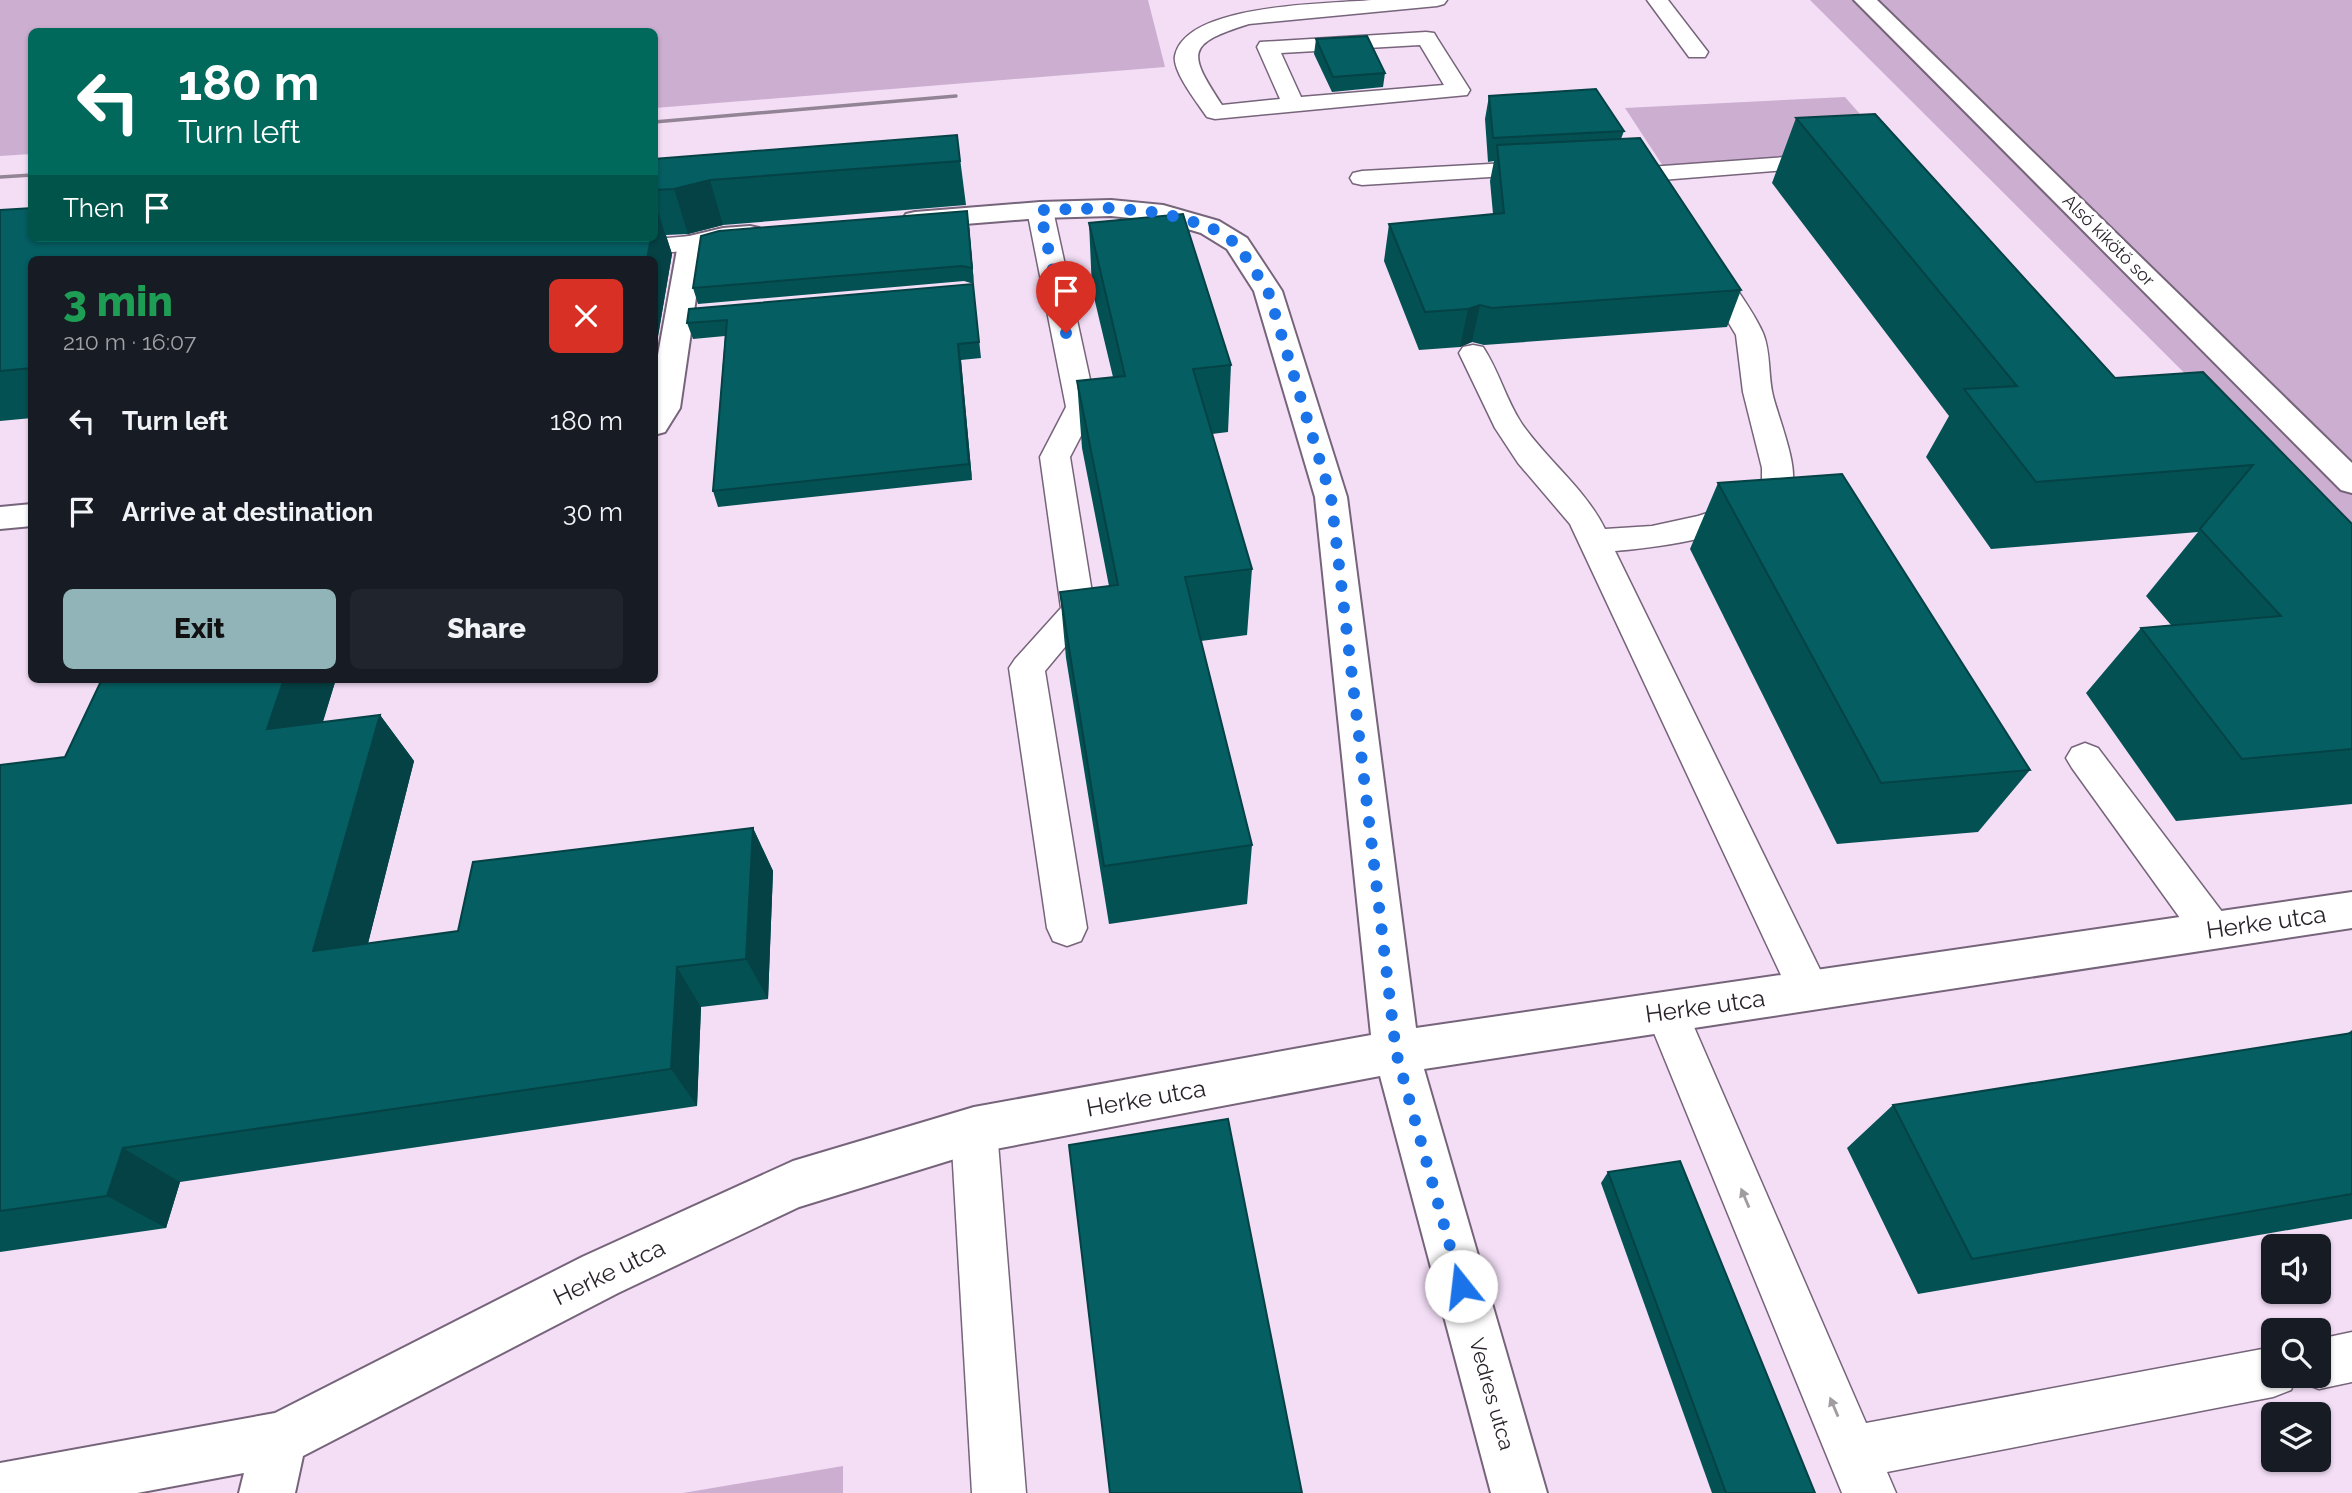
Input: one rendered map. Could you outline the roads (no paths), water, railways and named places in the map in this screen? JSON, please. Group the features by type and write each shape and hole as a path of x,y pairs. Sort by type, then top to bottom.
{"street":[{"name":"Alsó kikötő sor","path":"1865,0 2352,481"},
{"name":"Vedres utca","path":"888,222 1040,210 1111,208 1163,213 1210,227 1237,244 1268,291 1331,497 1396,1052 1520,1493"},
{"path":"658,419 665,408 692,315 686,262 691,244 723,236 778,231"},
{"path":"0,518 28,515"},
{"name":"Herke utca","path":"0,1490 280,1439 600,1275 793,1185 974,1130 1396,1052 2352,910"},
{"path":"267,1493 280,1439"}],"lane":[{"path":"1293,104 1268,47 1426,38 1460,90 1215,112 1187,68 1186,56 1193,43 1214,28 1247,18 1437,0"},
{"path":"1657,0 1697,52"},
{"path":"1663,197 1638,169 1827,161"},
{"path":"1362,177 1572,166"},
{"path":"1040,210 1081,407 1055,457 1078,611 1027,668 1067,928"},
{"path":"1595,541 1652,537 1702,526 1746,512 1767,499 1777,483 1777,468 1757,392 1750,335 1692,243"},
{"path":"597,251 691,244"},
{"path":"1473,353 1505,421 1529,456 1584,519 1809,990"},
{"path":"2085,758 2212,930"},
{"path":"1666,1011 1861,1473 2261,1375"},
{"path":"974,1130 999,1493"},
{"path":"2331,1361 2352,1357"}],"railway":[{"path":"658,122 956,96"},
{"path":"0,177 28,175"}]}
